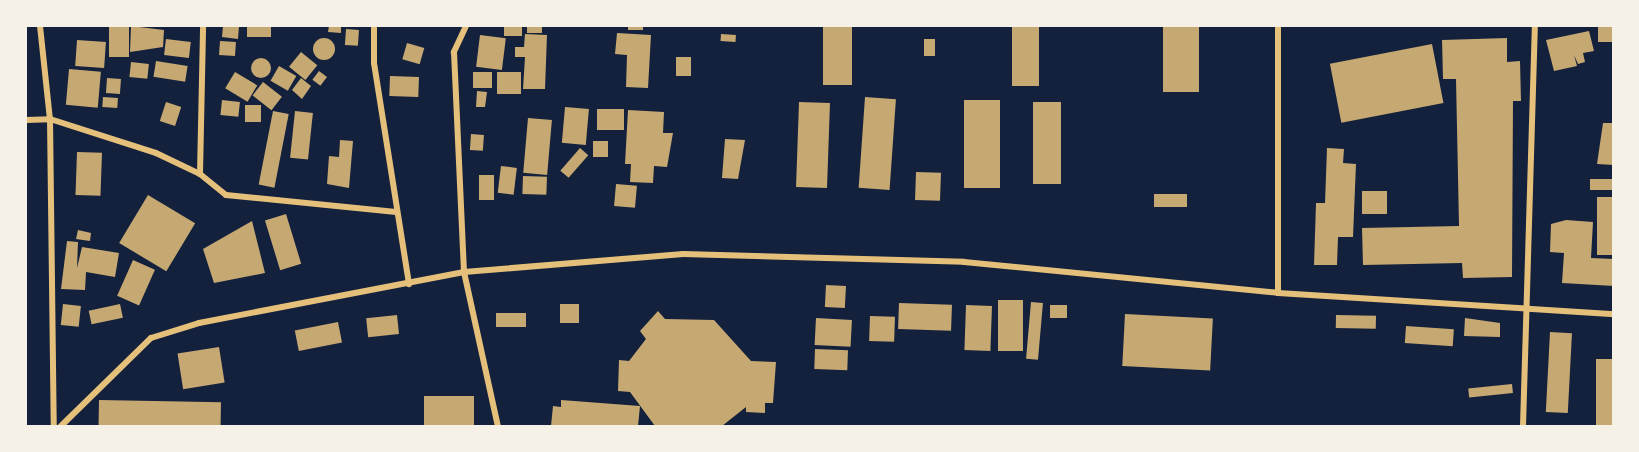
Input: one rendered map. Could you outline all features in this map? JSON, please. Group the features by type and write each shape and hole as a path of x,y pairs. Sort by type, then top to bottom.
{"street":[{"path":"40,26 50,120 54,426"},
{"path":"200,174 203,26"},
{"path":"374,26 396,212 409,284"},
{"path":"466,26 454,52 464,272 498,426"},
{"path":"1278,26 1278,293"},
{"path":"1523,426 1535,26"},
{"path":"26,120 50,120 156,153 200,174 226,195 396,212"},
{"path":"61,426 151,338 199,323 464,272 683,254 836,255 1278,293 1527,311 1614,314"}],"building":[{"path":"109,26 129,26 129,57 109,57"},
{"path":"131,26 164,30 163,47 130,52"},
{"path":"223,26 239,26 238,39 222,37"},
{"path":"247,26 271,26 271,37 247,37"},
{"path":"329,26 341,26 341,33 328,32"},
{"path":"504,26 522,26 522,36 504,36"},
{"path":"527,26 542,26 542,33 527,33"},
{"path":"628,26 643,26 643,30 628,30"},
{"path":"823,26 852,26 852,85 823,85"},
{"path":"1012,26 1039,26 1039,86 1012,86"},
{"path":"1163,26 1199,26 1199,92 1163,92"},
{"path":"1598,27 1614,27 1614,42 1598,42"},
{"path":"346,29 359,30 358,46 345,45"},
{"path":"1589,31 1594,51 1583,53 1585,62 1578,64 1574,55 1577,66 1554,71 1546,40"},
{"path":"617,33 651,35 648,88 626,87 627,55 615,54"},
{"path":"525,34 547,35 545,89 523,89 525,57 515,57 515,47 524,47"},
{"path":"721,34 736,35 735,42 721,41"},
{"path":"480,35 506,38 502,70 476,67"},
{"path":"324,38 332,41 335,49 332,57 324,60 316,57 313,49 316,41"},
{"path":"1507,38 1507,62 1520,61 1521,101 1513,101 1512,277 1463,278 1462,263 1363,265 1362,228 1459,226 1456,79 1443,79 1442,40"},
{"path":"166,39 191,42 189,58 164,55"},
{"path":"924,39 935,39 935,56 924,56"},
{"path":"77,40 106,42 104,68 75,66"},
{"path":"220,41 236,42 235,56 219,55"},
{"path":"407,43 424,48 420,64 402,59"},
{"path":"1432,44 1443,103 1341,123 1330,64"},
{"path":"301,52 317,65 305,80 289,67"},
{"path":"676,57 691,57 691,76 676,76"},
{"path":"257,58 265,58 271,64 271,72 265,78 257,78 251,72 251,64"},
{"path":"156,61 188,66 185,82 153,77"},
{"path":"131,62 149,64 147,79 129,77"},
{"path":"279,66 296,76 288,91 270,81"},
{"path":"69,69 101,72 98,108 66,105"},
{"path":"319,71 327,77 320,86 312,80"},
{"path":"235,72 257,85 248,102 225,88"},
{"path":"473,72 492,72 492,88 473,88"},
{"path":"497,72 521,72 521,94 497,94"},
{"path":"390,76 419,77 418,97 389,96"},
{"path":"107,78 121,79 120,94 106,93"},
{"path":"301,78 311,86 302,99 292,90"},
{"path":"263,82 282,97 271,110 253,95"},
{"path":"477,91 487,92 485,107 476,107"},
{"path":"103,97 118,98 117,108 102,107"},
{"path":"865,97 896,99 890,190 859,188"},
{"path":"222,100 240,102 238,117 220,115"},
{"path":"964,100 1000,100 1000,188 964,188"},
{"path":"166,102 181,107 175,126 160,121"},
{"path":"799,102 830,103 827,188 796,187"},
{"path":"1033,102 1061,102 1061,184 1033,184"},
{"path":"245,105 261,105 261,122 245,122"},
{"path":"565,107 589,109 586,145 562,143"},
{"path":"597,109 624,109 624,130 597,130"},
{"path":"628,110 664,112 663,133 673,133 667,167 654,166 653,183 630,182 631,164 625,164"},
{"path":"273,111 289,114 274,188 259,185"},
{"path":"295,111 313,113 308,160 290,158"},
{"path":"528,118 552,120 547,175 523,173"},
{"path":"1603,123 1614,123 1614,165 1597,164"},
{"path":"471,134 484,135 483,151 470,150"},
{"path":"725,139 745,140 738,179 722,178"},
{"path":"340,140 353,141 349,188 327,184 329,156 339,157"},
{"path":"593,141 608,141 608,157 593,157"},
{"path":"580,148 588,155 569,178 560,171"},
{"path":"1327,148 1344,149 1343,163 1356,164 1353,237 1338,237 1337,265 1314,265 1316,203 1325,203"},
{"path":"77,152 102,153 100,196 75,195"},
{"path":"501,166 517,168 514,195 498,193"},
{"path":"916,172 941,173 940,201 915,200"},
{"path":"479,175 494,175 494,200 479,200"},
{"path":"523,176 547,177 546,195 522,194"},
{"path":"1590,179 1614,179 1614,190 1590,190"},
{"path":"616,184 637,186 635,208 614,206"},
{"path":"1362,191 1387,191 1387,214 1362,214"},
{"path":"1154,194 1187,194 1187,207 1154,207"},
{"path":"148,195 195,223 166,271 119,243"},
{"path":"1597,197 1614,197 1614,255 1597,255"},
{"path":"286,214 301,264 280,270 265,220"},
{"path":"1566,220 1593,222 1591,258 1614,259 1614,286 1562,283 1564,253 1550,252 1551,224"},
{"path":"252,221 265,273 214,283 203,249"},
{"path":"78,230 91,233 90,241 76,239"},
{"path":"67,241 78,242 77,268 82,247 119,253 115,277 86,272 85,290 61,289"},
{"path":"133,260 155,270 139,305 117,296"},
{"path":"826,285 846,286 845,308 825,307"},
{"path":"998,300 1023,300 1023,351 998,351"},
{"path":"1031,302 1043,303 1038,360 1026,359"},
{"path":"899,303 952,305 951,331 898,329"},
{"path":"63,304 81,306 79,327 61,325"},
{"path":"120,304 123,318 92,324 89,311"},
{"path":"560,304 579,304 579,323 560,323"},
{"path":"966,305 992,306 990,351 964,350"},
{"path":"1050,305 1067,305 1067,318 1050,318"},
{"path":"658,311 665,319 714,320 751,361 776,362 773,403 765,403 765,413 746,412 746,407 722,426 655,426 630,392 618,391 619,360 629,361 646,339 640,331"},
{"path":"496,313 526,313 526,327 496,327"},
{"path":"1125,314 1213,319 1210,371 1122,366"},
{"path":"397,315 399,334 368,337 366,318"},
{"path":"1336,315 1376,316 1376,329 1336,328"},
{"path":"870,316 895,317 894,342 869,341"},
{"path":"816,318 852,320 851,347 815,345"},
{"path":"1465,318 1500,323 1500,337 1464,336"},
{"path":"338,322 342,343 299,351 295,330"},
{"path":"1406,326 1454,329 1453,346 1405,343"},
{"path":"1550,332 1572,333 1568,413 1546,412"},
{"path":"219,347 225,383 183,389 178,354"},
{"path":"815,349 848,350 847,370 814,369"},
{"path":"1596,359 1614,359 1614,426 1596,426"},
{"path":"1512,384 1513,393 1469,398 1468,389"},
{"path":"424,396 474,396 474,426 424,426"},
{"path":"99,400 221,402 221,426 99,426"},
{"path":"561,400 640,406 638,426 551,426 553,406 561,407"}]}
